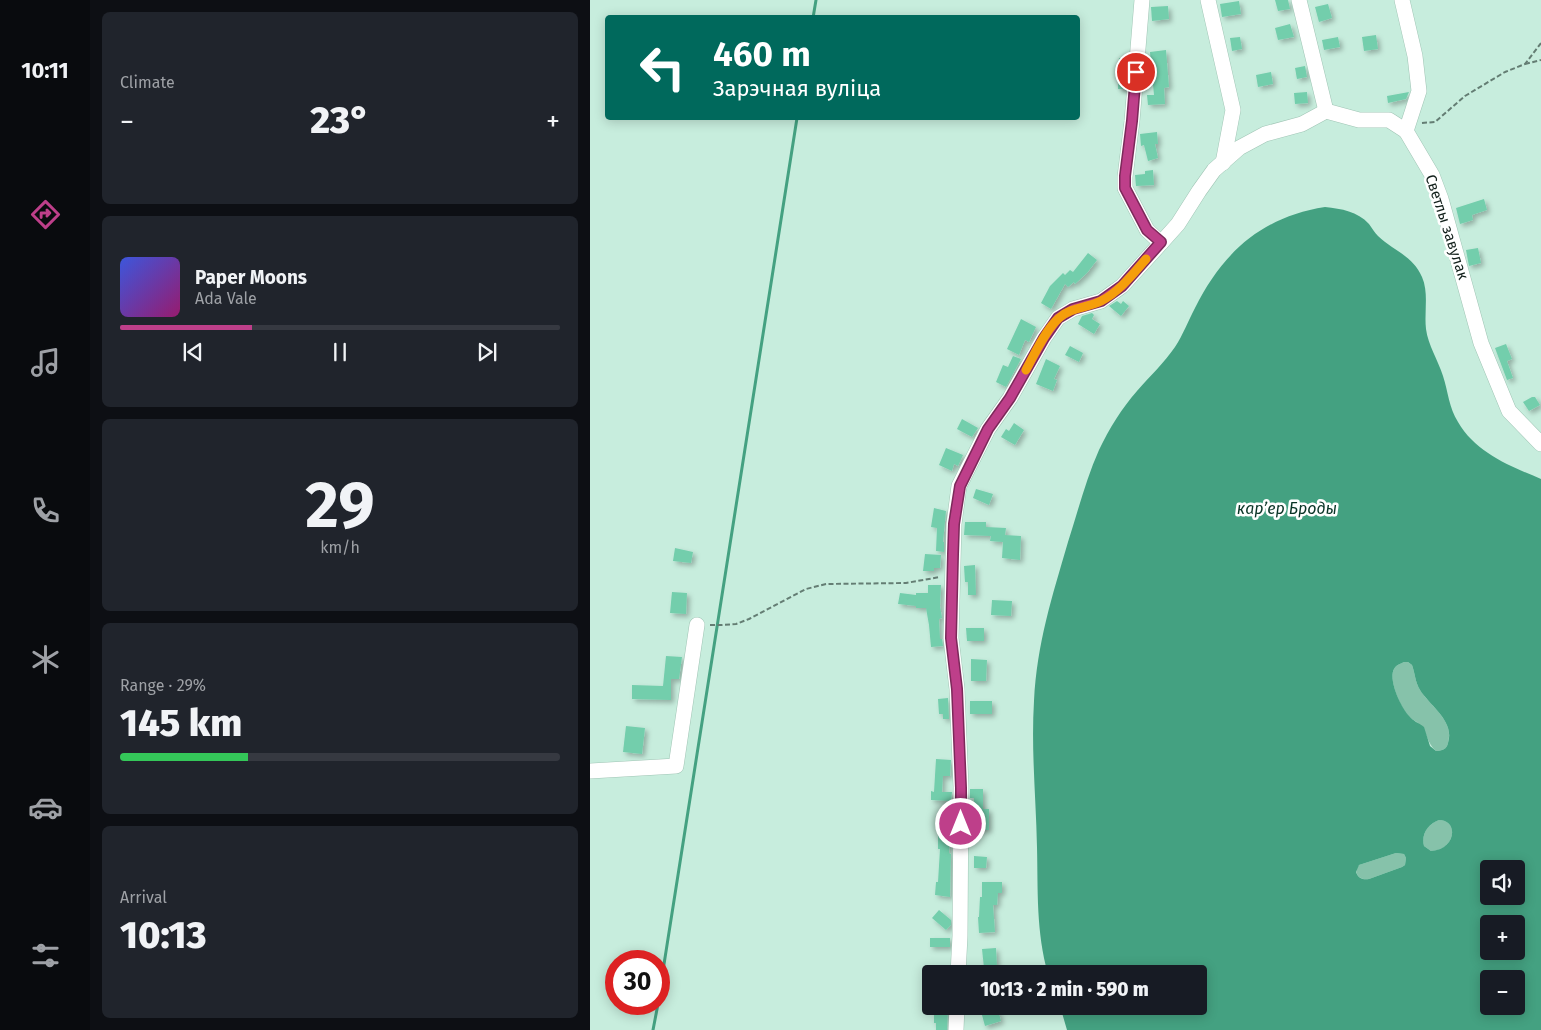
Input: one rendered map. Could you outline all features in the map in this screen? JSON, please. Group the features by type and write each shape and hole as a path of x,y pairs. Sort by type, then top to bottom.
{"street":[{"path":"1142,0 1125,188 1147,230 1161,242"},
{"path":"1208,0 1234,110 1223,163"},
{"path":"1300,0 1326,111"},
{"path":"958,965 961,788 957,689 951,638 954,524 960,486 988,429 1010,398 1044,338 1058,318 1073,309 1101,301 1122,286 1178,224 1214,170 1239,148 1265,134 1302,124 1326,111 1359,120 1389,120 1407,128 1419,91 1415,56 1402,0"},
{"name":"Светлы завулак","path":"1407,128 1432,175 1446,215 1481,343 1509,411 1541,444"},
{"path":"590,771 676,766 704,625"},
{"path":"956,1030 957,1015"}],"path":[{"path":"1525,64 1541,43"},
{"path":"1407,128 1435,122 1465,96 1505,72 1541,60"},
{"path":"704,625 736,624 806,589 826,584 906,583 952,575"}],"shaded area":[{"path":"1404,662 1412,665 1420,690 1445,721 1449,735 1447,747 1442,750 1436,751 1433,748 1423,728 1408,716 1399,700 1394,686 1393,674 1396,666"},
{"path":"1439,820 1445,821 1450,825 1452,835 1446,846 1431,851 1424,846 1424,837 1426,830"},
{"path":"1396,853 1404,854 1406,858 1405,865 1402,867 1369,879 1363,879 1358,876 1356,871 1359,865"}],"water":[{"name":"карʼер Броды","path":"1325,207 1354,213 1369,224 1384,241 1414,264 1424,283 1427,335 1458,422 1465,433 1484,450 1506,463 1541,479 1541,1030 1067,1030 1063,1015 1207,1015 1207,965 1046,965 1038,911 1033,756 1034,701 1038,659 1046,620 1086,484 1099,450 1116,419 1131,398 1175,347 1192,313 1218,270 1247,240 1282,219","holes":["1404,662 1412,665 1420,690 1445,721 1449,735 1447,745 1442,750 1436,751 1430,746 1424,727 1411,718 1399,700 1394,686 1393,674 1396,666","1439,820 1445,821 1450,825 1452,835 1446,846 1431,851 1424,846 1424,837 1426,830","1396,853 1404,854 1406,858 1405,865 1402,867 1369,879 1358,876 1356,872 1359,865"]}],"building":[{"path":"1275,0 1288,0 1290,9 1278,11"},
{"path":"1239,1 1241,14 1222,17 1220,4"},
{"path":"1328,4 1332,18 1319,22 1315,7"},
{"path":"1168,6 1169,19 1152,21 1151,7"},
{"path":"1290,24 1294,37 1278,40 1275,28"},
{"path":"1376,35 1378,49 1364,51 1362,37"},
{"path":"1240,37 1242,49 1232,51 1230,38"},
{"path":"1338,37 1340,47 1324,50 1322,40"},
{"path":"1166,50 1169,87 1164,88 1165,104 1148,105 1147,95 1154,95 1150,52"},
{"path":"1119,58 1128,58 1125,89 1118,89"},
{"path":"1305,66 1307,77 1297,79 1295,68"},
{"path":"1271,72 1273,84 1258,87 1256,75"},
{"path":"1307,92 1308,103 1295,104 1294,93"},
{"path":"1409,92 1406,99 1388,103 1387,96"},
{"path":"1157,132 1158,144 1155,144 1158,158 1148,161 1144,145 1141,146 1140,134"},
{"path":"1153,170 1154,185 1136,186 1135,175 1145,174 1145,171"},
{"path":"1484,199 1487,210 1472,215 1473,220 1460,224 1456,208"},
{"path":"1478,248 1481,263 1469,266 1466,250"},
{"path":"1088,253 1097,260 1087,273 1075,284 1074,282 1068,287 1065,284 1051,309 1041,303 1050,286 1063,273 1065,275 1070,270 1073,272"},
{"path":"1117,301 1121,304 1123,301 1129,306 1121,316 1109,306"},
{"path":"1092,313 1094,315 1092,319 1100,324 1094,334 1078,324 1082,316"},
{"path":"1021,319 1036,327 1029,342 1025,340 1019,355 1007,349"},
{"path":"1506,344 1512,359 1507,361 1513,378 1507,380 1495,348"},
{"path":"1070,346 1083,353 1079,362 1065,355"},
{"path":"1013,356 1021,359 1006,387 996,382 1003,365 1008,367"},
{"path":"1046,359 1060,366 1054,379 1057,380 1053,391 1036,384"},
{"path":"1535,397 1540,405 1529,411 1523,402"},
{"path":"962,419 978,428 972,437 957,429"},
{"path":"1014,423 1024,430 1015,445 1001,437 1006,429 1009,431"},
{"path":"946,448 963,455 958,466 954,464 952,471 939,465"},
{"path":"976,489 993,494 989,505 973,498"},
{"path":"934,508 946,511 944,552 936,551 937,528 931,527"},
{"path":"965,522 986,522 986,527 1006,528 1005,535 1021,536 1020,560 1002,558 1003,542 990,541 991,536 964,535"},
{"path":"675,548 693,552 691,563 673,561"},
{"path":"925,554 941,555 940,568 934,568 934,571 923,571"},
{"path":"975,565 976,595 968,595 968,582 965,582 964,566"},
{"path":"928,585 941,585 940,606 942,618 939,619 940,639 942,639 943,646 931,647 926,608 898,604 900,593 916,595 916,593 928,593"},
{"path":"672,592 687,593 686,614 670,613"},
{"path":"992,600 1012,601 1011,616 991,615"},
{"path":"966,628 984,628 984,641 967,641"},
{"path":"666,656 682,657 679,679 671,679 671,700 632,699 632,685 663,686"},
{"path":"971,659 987,660 986,681 971,681"},
{"path":"948,698 949,719 943,719 943,714 939,714 938,699"},
{"path":"970,701 992,701 992,714 970,714"},
{"path":"626,726 645,728 642,754 623,752"},
{"path":"936,759 951,760 950,776 943,776 942,792 952,792 951,801 931,800 931,791 934,792"},
{"path":"970,789 983,789 983,809 989,809 989,830 974,830 974,798 970,798"},
{"path":"938,834 950,834 950,897 935,895 936,882 938,882 940,849 938,849"},
{"path":"974,856 987,857 986,868 974,868"},
{"path":"982,882 1002,882 1002,893 998,893 997,905 993,905 995,932 979,933 978,917 980,897 982,897"},
{"path":"939,910 951,920 951,925 946,930 932,918"},
{"path":"930,938 950,938 950,947 930,947"},
{"path":"996,948 997,965 984,965 982,949"},
{"path":"934,1015 948,1015 947,1030 936,1030 936,1023 934,1023"},
{"path":"982,1015 999,1015 1001,1021 985,1026"}],"waterway":[{"path":"814,15 816,0"},
{"path":"666,950 797,120"},
{"path":"653,1030 656,1015"}],"slow traffic":[{"path":"1026,370 1058,318 1073,309 1101,301 1122,286 1146,259"}],"route":[{"path":"961,824 957,689 951,638 954,524 960,486 988,429 1010,398 1044,338 1058,318 1073,309 1101,301 1122,286 1161,242 1147,230 1125,188 1136,72"}]}
